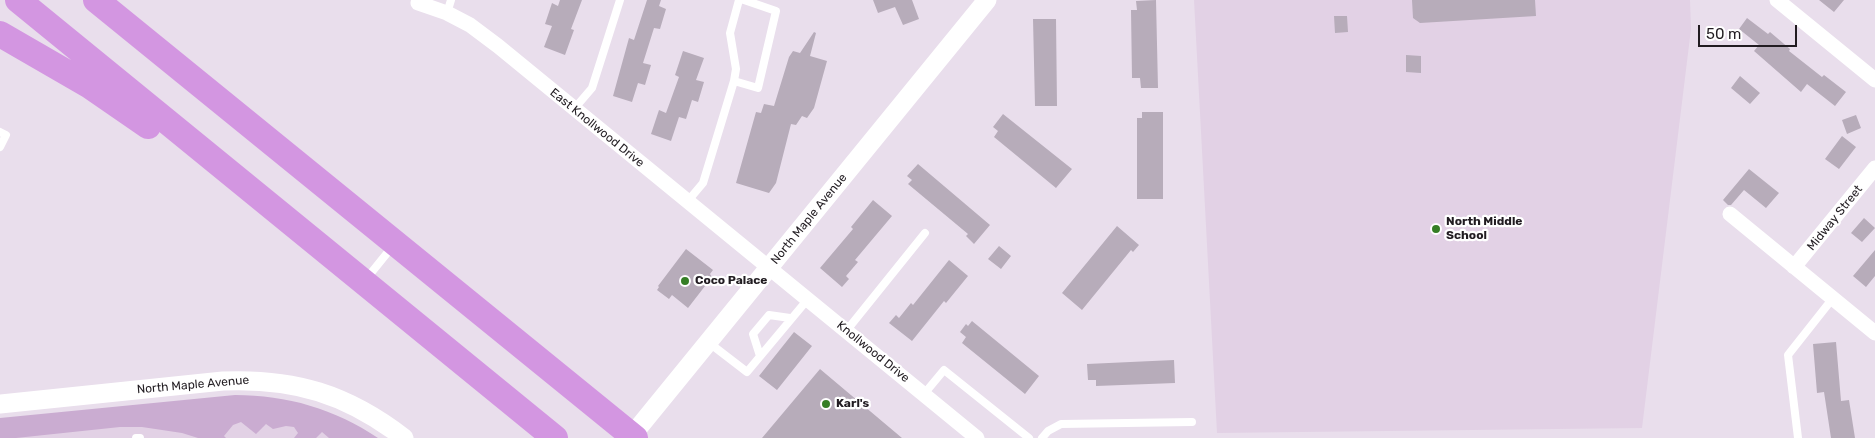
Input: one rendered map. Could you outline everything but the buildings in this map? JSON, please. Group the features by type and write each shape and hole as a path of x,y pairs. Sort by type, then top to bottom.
{"highway":[{"path":"18,0 555,438"},
{"path":"96,0 635,438"},
{"path":"126,0 278,147"},
{"path":"0,34 90,86 309,237"}],"street":[{"name":"North Maple Avenue","path":"630,438 987,0"},
{"path":"1777,0 1875,80"},
{"name":"East Knollwood Drive","path":"418,3 449,6 769,268"},
{"name":"Midway Street","path":"1794,267 1875,168"},
{"path":"1730,214 1875,333"},
{"name":"Knollwood Drive","path":"769,268 977,438"},
{"name":"North Maple Avenue","path":"0,404 224,381 254,380 279,382 303,387 351,404 382,422 404,438"}],"lane":[{"path":"574,109 592,88 620,0"},
{"path":"688,202 703,183 734,81 736,70 730,33 738,0"},
{"path":"734,81 758,88 776,11 744,0"},
{"path":"0,132 6,135 0,147"},
{"path":"847,330 924,233"},
{"path":"364,282 396,242"},
{"path":"1798,438 1788,355 1833,298"},
{"path":"708,342 747,372 790,318 808,299"},
{"path":"760,356 753,334 770,315 790,318"},
{"path":"924,394 944,370 1028,438"},
{"path":"1042,438 1048,431 1061,424 1192,422"}],"shaded area":[{"name":"North Middle School","path":"1194,0 1690,0 1691,29 1642,428 1217,433"},
{"path":"235,395 273,398 310,406 345,419 378,438 329,438 322,432 316,438 294,438 298,433 294,427 286,426 273,429 266,424 256,434 241,422 233,425 224,436 226,438 198,438 182,433 142,427 120,427 0,438 0,418"},
{"path":"225,404 364,438 0,438"}],"place":[{"name":"North Middle School","path":"1436,229"},
{"name":"Coco Palace","path":"685,281"},
{"name":"Karl's","path":"826,404"}]}
